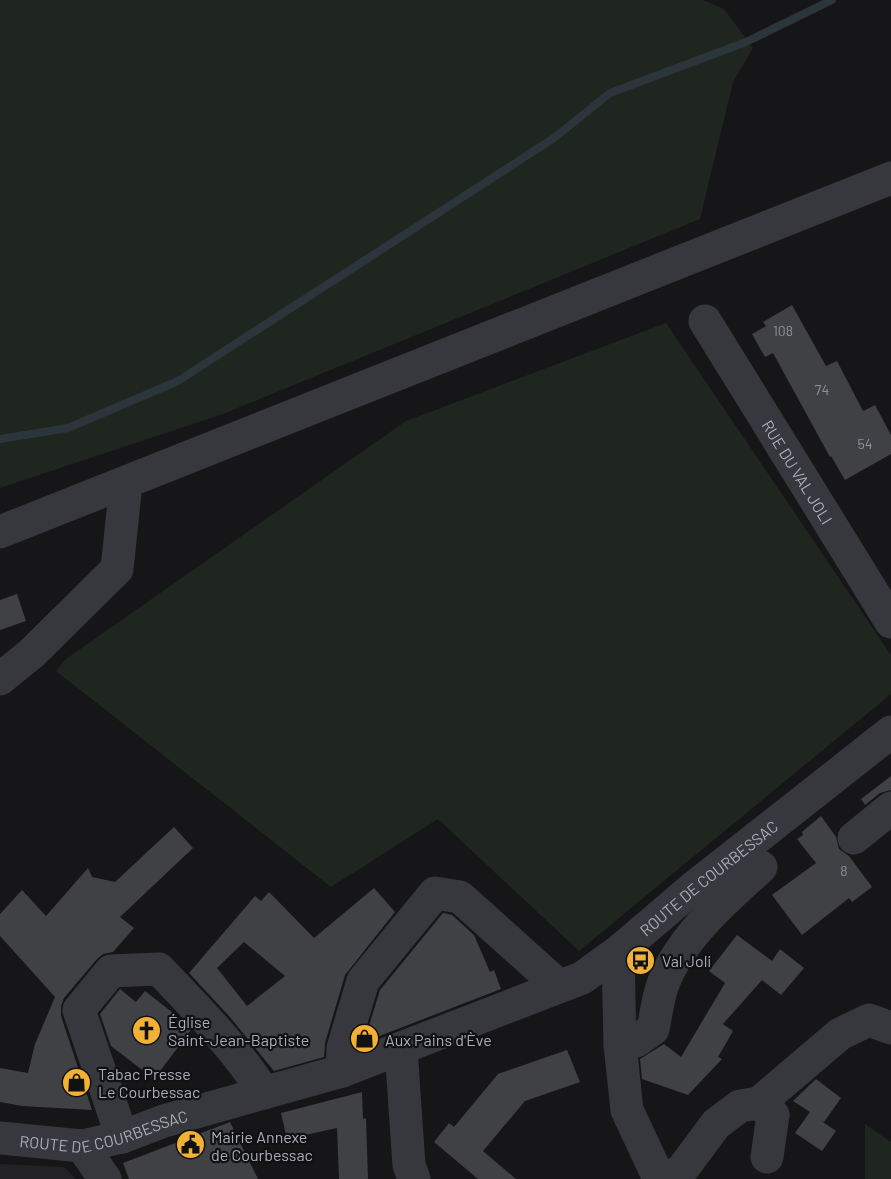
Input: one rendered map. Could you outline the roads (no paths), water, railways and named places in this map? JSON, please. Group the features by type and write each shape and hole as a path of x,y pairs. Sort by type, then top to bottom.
{"street":[{"path":"0,532 891,178"},
{"name":"RUE DU VAL JOLI","path":"705,321 891,622"},
{"path":"0,679 32,653 117,569 126,483"},
{"name":"ROUTE DE COURBESSAC","path":"0,1138 82,1146 122,1137 164,1121 342,1071 582,978 618,952 693,888 889,739"},
{"path":"854,838 891,808"},
{"path":"620,1045 636,1041 653,1029 663,984 687,942 712,913 761,867"},
{"path":"342,1071 343,1048 363,981 435,892 460,897 559,986"},
{"path":"618,952 620,1045 627,1110 655,1170 665,1179 681,1171 716,1124 740,1107 759,1103 840,1034 869,1020 891,1028"},
{"path":"122,1137 79,1010 111,971 159,969 215,1028 264,1093"},
{"path":"401,1049 409,1165 414,1179"},
{"path":"759,1103 773,1115 767,1156"},
{"path":"82,1146 105,1179"}],"waterway":[{"path":"0,439 68,428 178,381 554,138 610,93 746,42 832,0"}],"place":[{"name":"Val Joli","path":"641,960"},
{"name":"Église Saint-Jean-Baptiste","path":"147,1030"},
{"name":"Aux Pains d'Ève","path":"364,1039"},
{"name":"Tabac Presse Le Courbessac","path":"77,1082"},
{"name":"Mairie Annexe de Courbessac","path":"190,1145"}]}
